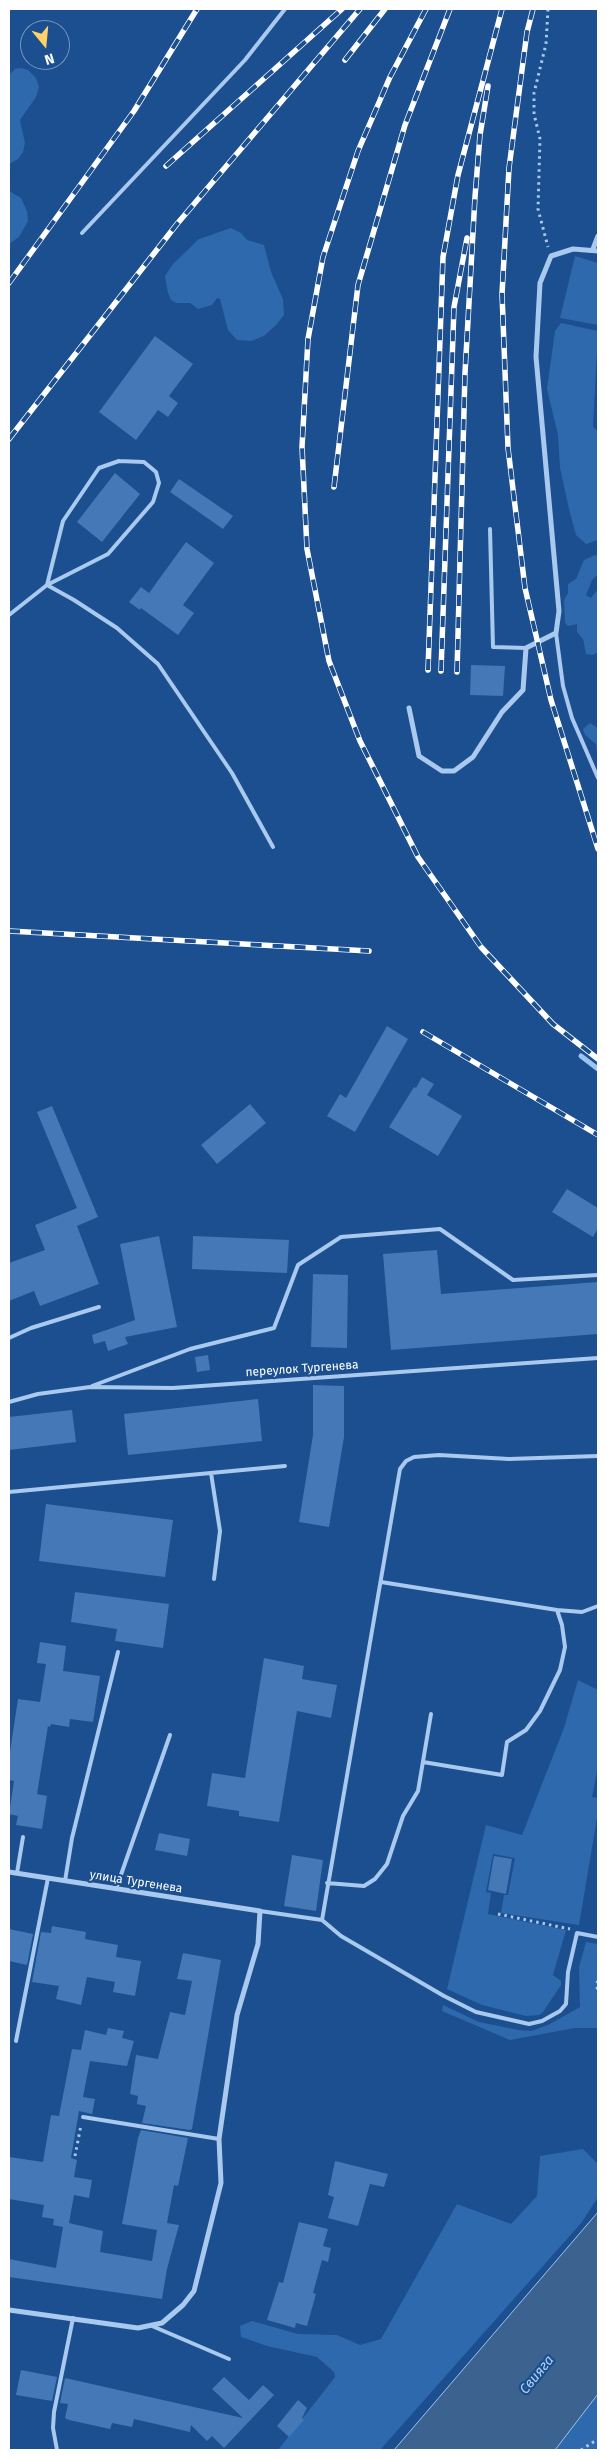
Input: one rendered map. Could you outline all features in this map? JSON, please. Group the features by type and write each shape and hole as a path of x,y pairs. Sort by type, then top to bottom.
{"street":[{"path":"409,708 419,756 442,771 454,771 473,757 502,712 523,690 526,648 556,633 559,611 536,357 540,283 551,256 573,249 596,250 598,236"},
{"name":"улица Тургенева","path":"9,1872 260,1911"},
{"path":"9,2310 138,2328 162,2323 183,2306 194,2291 221,2183 219,2139 237,2015 258,1944 260,1911"}],"lane":[{"path":"82,233 244,60 285,9"},
{"path":"9,614 47,585 108,554 153,502 159,483 156,472 144,462 119,461 99,468 63,521 47,585"},
{"path":"490,529 493,647 526,648"},
{"path":"47,585 117,628 158,664 232,773 273,847"},
{"path":"556,633 564,686 572,718 598,778"},
{"path":"90,1387 190,1350 274,1328 298,1265 341,1237 440,1229 513,1280 598,1275"},
{"path":"9,1338 31,1328 99,1306"},
{"name":"переулок Тургенева","path":"9,1402 38,1394 90,1387 173,1388 598,1358"},
{"path":"322,1920 400,1469 406,1461 414,1458 439,1455 510,1459 598,1456"},
{"path":"9,1492 285,1466"},
{"path":"211,1473 220,1531 214,1579"},
{"path":"381,1582 557,1610 582,1612 598,1606"},
{"path":"423,1762 502,1775 507,1742 526,1730 540,1711 560,1670 565,1647 562,1625 557,1610"},
{"path":"65,1881 72,1838 118,1652"},
{"path":"327,1883 364,1886 376,1879 387,1864 403,1816 418,1791 430,1714"},
{"path":"116,1889 170,1735"},
{"path":"17,1873 23,1837"},
{"path":"16,2041 48,1878"},
{"path":"260,1911 322,1920 341,1936 476,2012 530,2024 542,2021 560,2011 566,2004 568,1972 577,1933 598,1937"},
{"path":"83,2117 219,2139"},
{"path":"57,2450 52,2428 73,2318"},
{"path":"150,2325 229,2359"}],"path":[{"path":"548,9 546,44 534,94 534,114 540,139 538,209 551,256"},
{"path":"498,1914 566,1926"},
{"path":"598,1981 596,1986 598,1990"},
{"path":"75,2156 83,2117"},
{"path":"581,2450 598,2439"}],"shaded area":[{"path":"15,69 28,70 36,78 39,87 36,97 20,120 25,143 23,152 18,159 9,164 9,75"},
{"path":"9,191 21,198 27,211 28,221 19,237 9,244"},
{"path":"231,228 241,233 247,240 264,245 271,272 283,299 284,315 264,336 251,341 237,340 228,330 220,299 217,298 212,305 198,309 190,303 176,303 171,300 168,293 165,276 173,264 199,239"},
{"path":"575,256 598,263 598,325 560,318"},
{"path":"561,323 598,331 593,426 598,432 598,540 586,544 576,535 569,509 560,468 558,435 547,389 555,331"},
{"path":"595,555 598,556 598,574 592,580 586,595 591,598 598,589 598,652 593,655 586,654 583,639 577,632 577,624 568,626 565,623 564,600 568,593 568,584 576,579 584,560"},
{"path":"590,723 598,728 598,758 596,744 585,735 583,729"},
{"path":"578,1680 598,1690 598,1766 592,1797 598,1798 598,1812 579,1925 501,1913 504,1895 508,1895 515,1858 493,1854 486,1892 491,1893 488,1914 566,1930 553,1975 561,1981 561,1985 543,2012 539,2015 526,2016 482,2005 447,1989 486,1825 522,1835 564,1728"},
{"path":"586,1942 598,1944 598,2028 575,2028 510,2040 442,2011 443,2005 479,2022 519,2030 531,2031 548,2025 580,2007 579,1967"},
{"path":"583,2149 598,2164 598,2197 582,2222 380,2450 278,2450 335,2377 334,2372 317,2357 267,2346 241,2337 240,2326 252,2321 298,2334 337,2335 360,2345 381,2339 457,2204 511,2224 537,2196 540,2156"},
{"path":"598,2394 598,2450 555,2450"}],"water":[{"name":"Свияга","path":"598,2212 598,2394 555,2450 394,2450"}],"building":[{"path":"155,336 193,364 169,396 178,403 168,417 158,410 136,440 99,412"},
{"path":"115,473 140,494 102,542 77,522"},
{"path":"179,479 233,516 223,529 170,492"},
{"path":"186,542 214,563 183,605 194,613 178,635 141,608 140,610 129,602 141,587 149,593"},
{"path":"471,665 505,666 503,696 470,695"},
{"path":"387,1026 408,1039 355,1132 327,1116 340,1094 346,1098"},
{"path":"422,1077 434,1084 427,1095 462,1116 438,1156 389,1127"},
{"path":"250,1104 266,1123 217,1164 201,1145"},
{"path":"52,1106 98,1217 77,1226 99,1284 40,1306 34,1291 9,1301 9,1263 45,1250 35,1225 77,1208 37,1112"},
{"path":"567,1189 598,1208 598,1228 593,1237 552,1212"},
{"path":"159,1236 177,1327 125,1337 128,1344 108,1351 105,1341 94,1344 92,1335 135,1320 120,1244"},
{"path":"193,1236 289,1240 287,1273 192,1269"},
{"path":"437,1250 441,1294 598,1282 598,1334 391,1350 383,1254"},
{"path":"313,1274 348,1275 347,1348 311,1347"},
{"path":"208,1355 210,1370 197,1372 195,1357"},
{"path":"313,1385 344,1386 344,1437 329,1527 299,1522 313,1435"},
{"path":"258,1399 262,1441 128,1455 124,1414"},
{"path":"72,1410 76,1442 9,1450 9,1417"},
{"path":"46,1504 173,1520 165,1577 39,1561"},
{"path":"75,1592 169,1604 163,1648 115,1641 117,1629 71,1622"},
{"path":"40,1642 66,1646 63,1671 100,1676 93,1722 70,1719 69,1727 51,1724 50,1727 48,1726 37,1794 47,1796 42,1829 16,1825 18,1816 9,1814 14,1781 9,1780 9,1758 18,1699 40,1702 46,1664 37,1663"},
{"path":"264,1658 304,1666 302,1679 337,1685 331,1718 297,1711 279,1822 239,1816 239,1811 207,1806 212,1773 245,1778"},
{"path":"159,1833 190,1839 187,1856 155,1850"},
{"path":"292,1855 323,1860 316,1911 284,1906"},
{"path":"494,1856 512,1859 506,1894 488,1890"},
{"path":"52,1926 86,1932 85,1939 118,1945 116,1957 141,1961 135,1996 113,1992 115,1982 87,1977 81,2005 56,1999 59,1986 32,1982 41,1932 51,1933"},
{"path":"9,1929 33,1934 27,1965 9,1961"},
{"path":"183,1953 221,1960 192,2129 190,2130 142,2123 146,2106 137,2104 138,2096 130,2094 136,2055 158,2059 170,2012 185,2015 192,1981 177,1979"},
{"path":"108,2028 124,2031 122,2038 134,2041 127,2066 90,2061 83,2097 95,2099 92,2114 79,2111 71,2158 77,2160 74,2177 92,2180 89,2198 74,2195 69,2223 103,2231 100,2252 152,2261 157,2230 122,2224 138,2138 141,2130 188,2138 178,2186 174,2185 167,2223 179,2225 167,2269 162,2299 9,2277 9,2259 56,2268 63,2227 53,2225 54,2219 42,2217 44,2205 9,2199 9,2157 43,2162 51,2115 59,2116 72,2049 81,2050 85,2030 106,2035"},
{"path":"335,2161 388,2174 384,2187 370,2184 358,2226 328,2218 334,2197 328,2195"},
{"path":"299,2222 328,2229 323,2246 331,2248 328,2262 322,2260 313,2293 316,2294 307,2326 296,2323 295,2328 267,2320 279,2282 283,2283"},
{"path":"21,2370 57,2377 52,2401 16,2395"},
{"path":"224,2377 249,2400 263,2385 274,2395 224,2448 212,2436 207,2441 191,2425 190,2432 134,2419 132,2427 112,2423 110,2429 69,2420 65,2418 68,2404 60,2403 65,2378 243,2418 212,2389"},
{"path":"298,2400 307,2408 302,2418 304,2420 289,2437 277,2426"}],"waterway":[{"path":"581,1056 598,1069"}],"railway":[{"path":"9,283 134,111 197,9"},
{"path":"166,166 342,9"},
{"path":"9,439 177,224 360,9"},
{"path":"345,60 385,9"},
{"path":"426,9 390,77 358,151 323,257 308,339 302,447 307,549 329,661 360,741 418,857 481,947 553,1024 598,1059"},
{"path":"334,487 358,285 405,125 450,9"},
{"path":"428,670 443,257 458,175 502,9"},
{"path":"533,9 527,32 509,168 502,294 508,448 525,588 551,700 598,849"},
{"path":"457,672 465,373 475,197 480,135 488,86"},
{"path":"441,671 454,307 467,238"},
{"path":"9,931 369,951"},
{"path":"423,1032 598,1135"}]}
